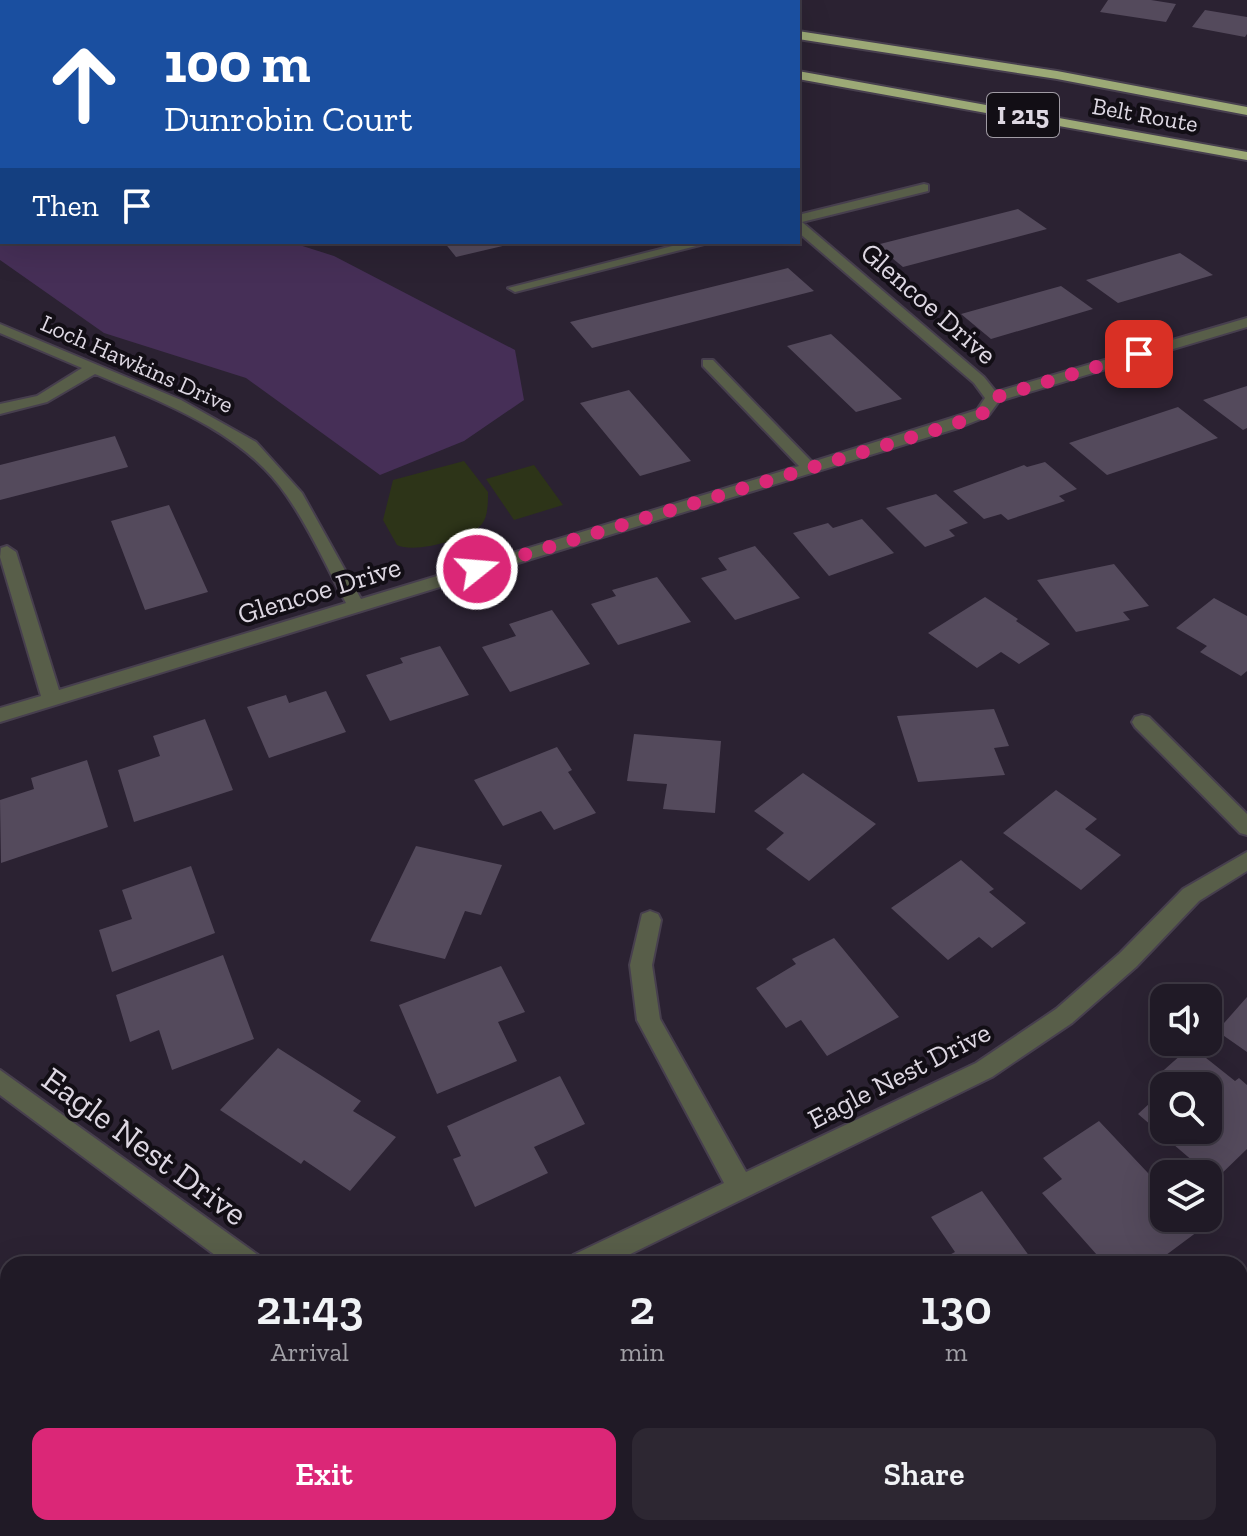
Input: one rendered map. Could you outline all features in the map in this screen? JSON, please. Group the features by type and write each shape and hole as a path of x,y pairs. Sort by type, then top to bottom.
{"highway":[{"name":"Belt Route","path":"800,35 1057,75 1247,111"},
{"name":"Belt Route","path":"800,75 1247,156"}],"street":[{"path":"800,219 924,188"},
{"name":"Glencoe Drive","path":"0,715 983,413 993,398 979,380 800,227"},
{"path":"515,288 697,244"},
{"path":"993,398 1247,322"},
{"name":"Loch Hawkins Drive","path":"0,328 176,403 250,445 294,493 356,606"},
{"path":"708,363 809,468"},
{"path":"0,409 42,399 92,369"},
{"path":"7,552 52,699"},
{"path":"1142,722 1247,827"},
{"name":"Eagle Nest Drive","path":"598,1256 984,1070 1064,1016 1128,960 1191,895 1247,860"},
{"path":"650,920 641,965 649,1020 740,1187"},
{"name":"Eagle Nest Drive","path":"0,1081 238,1256"}],"green space":[{"path":"464,461 488,492 487,513 482,524 466,535 441,544 416,548 397,545 383,520 393,480"},
{"path":"534,465 563,505 514,520 486,479"}],"shaded area":[{"path":"0,244 296,244 334,256 515,350 524,400 464,441 380,475 246,378 104,333 0,260"}],"building":[{"path":"1108,0 1151,0 1176,4 1166,22 1100,12"},
{"path":"1205,10 1247,17 1247,34 1245,37 1192,27"},
{"path":"1018,209 1047,229 903,267 876,245"},
{"path":"446,244 511,244 456,257"},
{"path":"1180,253 1213,275 1118,303 1086,280"},
{"path":"788,268 814,291 592,348 570,322"},
{"path":"1061,286 1093,309 991,339 961,314"},
{"path":"831,334 902,399 856,412 787,346"},
{"path":"1247,386 1247,428 1243,430 1203,400"},
{"path":"629,390 691,461 640,476 580,403"},
{"path":"1178,407 1218,438 1107,475 1069,443"},
{"path":"115,436 128,467 0,500 0,465"},
{"path":"1045,462 1077,489 1059,496 1065,501 1008,520 1001,514 984,519 953,491 1024,465 1027,467"},
{"path":"936,494 968,523 949,530 955,536 925,547 886,508"},
{"path":"169,505 208,592 145,610 111,521"},
{"path":"862,519 894,553 829,576 793,533 828,523 833,528"},
{"path":"755,546 800,598 735,620 701,578 727,570 718,558"},
{"path":"1114,564 1149,606 1123,612 1130,620 1076,632 1037,580"},
{"path":"657,577 691,622 618,645 591,604 616,596 612,590"},
{"path":"985,597 1050,644 1019,664 1001,652 977,668 928,633"},
{"path":"1214,598 1247,616 1247,671 1241,676 1200,652 1207,646 1176,628"},
{"path":"552,610 590,664 510,692 482,647 516,636 509,624"},
{"path":"440,646 469,695 390,721 366,675 403,663 400,658"},
{"path":"326,691 346,732 269,758 247,707 286,695 289,703"},
{"path":"994,709 1009,746 994,748 1005,775 918,782 897,716"},
{"path":"205,719 233,790 134,822 118,770 160,756 153,736"},
{"path":"634,734 721,741 715,813 663,809 667,784 627,781"},
{"path":"557,747 572,770 568,772 596,813 554,830 541,811 503,826 474,780"},
{"path":"87,760 108,827 1,863 0,800 34,789 31,778"},
{"path":"803,773 876,824 809,881 766,849 784,833 754,811"},
{"path":"1056,790 1097,819 1085,829 1121,855 1081,890 1003,833"},
{"path":"416,846 502,865 481,915 465,911 445,959 370,941"},
{"path":"961,860 994,889 989,892 1026,923 992,948 979,937 948,960 891,908"},
{"path":"191,866 215,933 112,972 99,930 132,919 122,890"},
{"path":"834,938 899,1017 827,1056 801,1020 786,1028 756,988 796,964 792,959"},
{"path":"223,955 254,1039 172,1070 159,1030 130,1042 116,995"},
{"path":"501,966 525,1012 498,1022 517,1061 437,1094 399,1005"},
{"path":"1247,997 1247,1052 1222,1034 1222,1025"},
{"path":"278,1048 361,1101 353,1111 396,1137 350,1191 304,1160 301,1164 220,1110"},
{"path":"1180,1056 1204,1056 1235,1081 1239,1078 1247,1085 1247,1149 1222,1173 1222,1160 1192,1160 1173,1144 1222,1144 1222,1072 1162,1072"},
{"path":"560,1076 585,1124 534,1147 548,1173 475,1207 453,1159 461,1156 447,1126"},
{"path":"1150,1103 1150,1124 1138,1114"},
{"path":"1099,1121 1150,1175 1150,1232 1197,1232 1165,1256 1098,1256 1042,1193 1062,1179 1043,1158"},
{"path":"982,1191 1029,1256 947,1256 955,1252 931,1217"}],"route":[{"path":"477,569 952,425 983,413 993,398 1139,354"}]}
